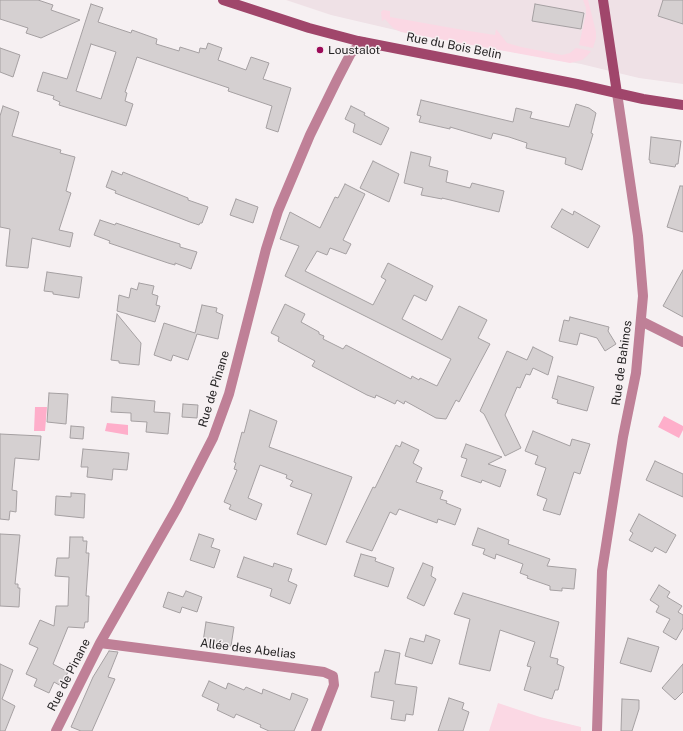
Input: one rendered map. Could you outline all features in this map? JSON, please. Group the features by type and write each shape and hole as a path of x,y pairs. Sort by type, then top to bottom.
{"street":[{"name":"Rue du Bois Belin","path":"223,0 309,28 363,42 683,105"},
{"name":"Rue de Bahinos","path":"597,731 602,571 620,451 636,373 643,296 638,236 603,0"},
{"name":"Rue de Pinane","path":"56,731 100,643 177,508 213,438 229,394 266,249 278,210 310,134 337,80 351,53 363,42"},
{"path":"641,321 683,342"},
{"name":"Allée des Abelias","path":"100,643 324,672 333,676 334,685 316,731"}],"shaded area":[{"path":"286,0 683,0 683,84 639,78 581,64 408,33 331,15"},
{"path":"583,0 588,0 596,32 593,48 579,45 586,14 586,8"},
{"path":"383,10 390,11 390,17 469,31 495,35 496,29 507,43 521,47 562,55 570,53 576,48 591,51 582,60 570,63 401,32 393,28 385,19 382,21 381,12"},
{"path":"35,407 47,407 45,431 34,431"},
{"path":"664,416 683,426 683,430 679,438 658,427"},
{"path":"107,423 128,425 128,435 105,431"},
{"path":"498,703 540,717 581,727 581,731 489,731"}],"building":[{"path":"0,0 38,0 53,5 51,10 80,20 41,38 26,33 28,28 0,19"},
{"path":"663,0 683,0 683,24 658,16"},
{"path":"91,4 103,8 98,22 131,33 132,30 157,39 156,44 179,51 180,47 199,53 200,48 206,49 208,43 222,48 218,60 246,70 251,57 269,63 263,79 291,88 278,132 266,128 272,106 228,91 229,88 137,57 125,92 127,93 125,101 133,104 126,126 59,105 60,102 53,99 54,96 37,91 43,72 67,79","holes":["91,44 116,52 101,99 76,91"]},
{"path":"535,4 584,13 581,29 532,21"},
{"path":"0,48 20,55 13,77 0,72"},
{"path":"421,100 513,122 516,108 532,112 530,118 569,127 576,104 589,108 596,113 591,133 593,134 582,170 565,164 566,158 526,148 527,143 509,137 493,133 491,139 450,127 450,129 419,122 421,116 417,115"},
{"path":"3,106 19,112 12,136 61,150 60,153 75,157 66,191 71,193 59,230 73,233 70,247 32,238 28,268 6,266 10,229 0,227 0,116"},
{"path":"351,106 365,113 364,115 389,128 381,145 353,132 355,124 345,119"},
{"path":"651,137 681,141 678,164 676,164 675,167 650,163"},
{"path":"411,152 431,157 429,166 448,171 446,182 470,188 472,183 504,191 499,212 442,198 421,195 423,188 404,183"},
{"path":"373,161 399,174 389,202 360,188"},
{"path":"112,171 122,175 123,172 208,207 202,223 199,225 190,222 115,193 116,191 106,187"},
{"path":"345,184 365,194 343,240 351,244 346,254 330,248 327,255 317,251 305,271 373,305 386,280 381,277 388,263 433,286 426,301 414,295 402,319 442,340 459,306 487,320 478,338 490,344 459,402 456,400 446,419 436,418 405,401 404,404 397,400 395,404 376,395 375,398 367,395 312,366 315,361 278,341 279,337 271,333 285,304 305,314 301,322 319,332 319,334 324,336 323,339 343,349 346,345 411,379 412,376 419,380 420,378 437,386 451,359 285,276 299,246 280,239 290,212 320,228 335,197 338,198"},
{"path":"680,186 683,186 683,232 667,227"},
{"path":"236,199 258,207 253,223 230,215"},
{"path":"562,209 573,215 574,211 600,226 588,248 551,227"},
{"path":"100,220 115,225 116,223 180,244 180,247 197,252 191,269 175,263 175,265 168,263 109,243 110,241 94,235"},
{"path":"683,270 683,317 663,306"},
{"path":"47,272 82,277 79,298 44,291"},
{"path":"139,283 154,286 152,294 158,296 156,305 160,306 155,322 117,311 119,295 129,298 131,288 137,290"},
{"path":"202,305 217,308 216,312 223,315 218,339 197,334 188,360 173,355 171,361 154,355 164,323 195,333"},
{"path":"117,314 141,343 139,365 119,363 119,361 111,360"},
{"path":"570,317 609,327 608,331 616,344 605,351 597,338 580,333 577,345 559,341 564,320 569,321"},
{"path":"533,347 553,357 548,375 533,368 530,375 526,374 520,388 517,387 505,415 521,448 505,456 484,414 480,411 507,351 527,360"},
{"path":"558,376 594,387 587,411 557,403 558,400 552,398"},
{"path":"49,393 68,394 66,424 47,422"},
{"path":"112,397 155,401 154,412 170,413 168,434 146,432 147,422 131,421 131,413 111,412"},
{"path":"183,404 198,405 197,418 182,417"},
{"path":"250,410 277,421 269,447 352,477 326,545 297,534 312,494 290,486 293,481 286,478 287,475 260,465 248,498 262,504 256,520 229,509 231,505 224,502 237,470 234,469 236,463 234,462"},
{"path":"71,426 84,427 83,439 70,438"},
{"path":"533,431 570,446 572,439 590,444 580,474 574,472 560,515 543,510 547,499 537,495 546,468 535,464 538,456 525,451"},
{"path":"0,434 41,436 39,460 15,458 12,490 17,491 16,512 10,511 9,520 0,519"},
{"path":"402,442 419,450 413,463 422,468 416,482 443,491 440,499 447,501 446,503 461,509 455,525 438,519 437,523 399,509 396,515 390,512 372,551 346,542 373,487 375,488 396,445 400,447"},
{"path":"466,444 502,457 488,464 506,470 500,487 482,480 481,483 461,476 467,459 461,457"},
{"path":"83,449 129,453 127,470 113,469 112,480 87,477 88,467 81,467"},
{"path":"655,461 683,474 683,497 646,480"},
{"path":"71,493 85,494 84,518 55,515 56,496 71,497"},
{"path":"639,514 676,535 666,553 655,547 652,552 629,540 633,533 630,531"},
{"path":"478,528 509,540 508,544 550,559 547,566 576,569 574,589 562,588 562,591 550,590 550,586 527,578 528,576 520,573 523,564 496,554 495,559 483,554 485,549 472,545"},
{"path":"0,534 20,535 15,584 18,584 18,588 20,588 19,607 0,606"},
{"path":"199,534 214,539 211,547 220,550 214,568 190,560"},
{"path":"70,537 83,537 83,541 87,541 86,553 89,553 86,596 89,596 88,622 85,622 84,628 68,627 53,664 68,672 61,686 54,682 49,693 34,686 37,679 26,674 38,648 29,644 40,620 54,626 56,606 68,606 69,577 55,576 57,558 69,558"},
{"path":"361,554 376,558 375,561 394,568 388,587 354,576"},
{"path":"244,557 273,567 274,563 292,569 288,581 297,585 290,604 270,596 272,589 237,577"},
{"path":"423,563 433,567 431,576 436,579 424,606 407,598"},
{"path":"659,585 670,592 667,597 682,606 678,612 683,615 683,628 676,640 663,632 670,619 656,612 659,606 650,600"},
{"path":"186,591 202,597 197,612 182,607 180,613 163,607 168,592 183,597"},
{"path":"463,593 559,622 550,657 558,659 557,664 564,667 558,690 555,690 552,699 524,690 531,667 527,666 535,642 500,630 490,671 459,664 470,619 454,614"},
{"path":"206,622 234,627 231,646 203,642"},
{"path":"426,635 440,640 432,664 405,656 410,638 424,642"},
{"path":"628,638 659,647 651,672 620,663"},
{"path":"385,650 400,653 395,684 417,687 413,715 406,714 405,721 391,719 394,701 371,697 375,672 379,672"},
{"path":"109,651 118,652 108,677 115,679 92,731 81,731 71,727 93,677"},
{"path":"0,664 13,670 2,699 15,706 5,731 0,731"},
{"path":"683,664 683,692 675,700 662,688"},
{"path":"209,681 226,689 228,683 244,690 246,687 262,694 263,689 290,700 292,693 308,699 294,731 269,731 260,727 261,725 236,714 234,718 217,710 219,704 202,696"},
{"path":"449,698 464,703 462,709 469,712 463,731 438,731"},
{"path":"622,699 639,700 639,709 632,731 621,731"}],"place":[{"name":"Loustalot","path":"320,50"}]}
